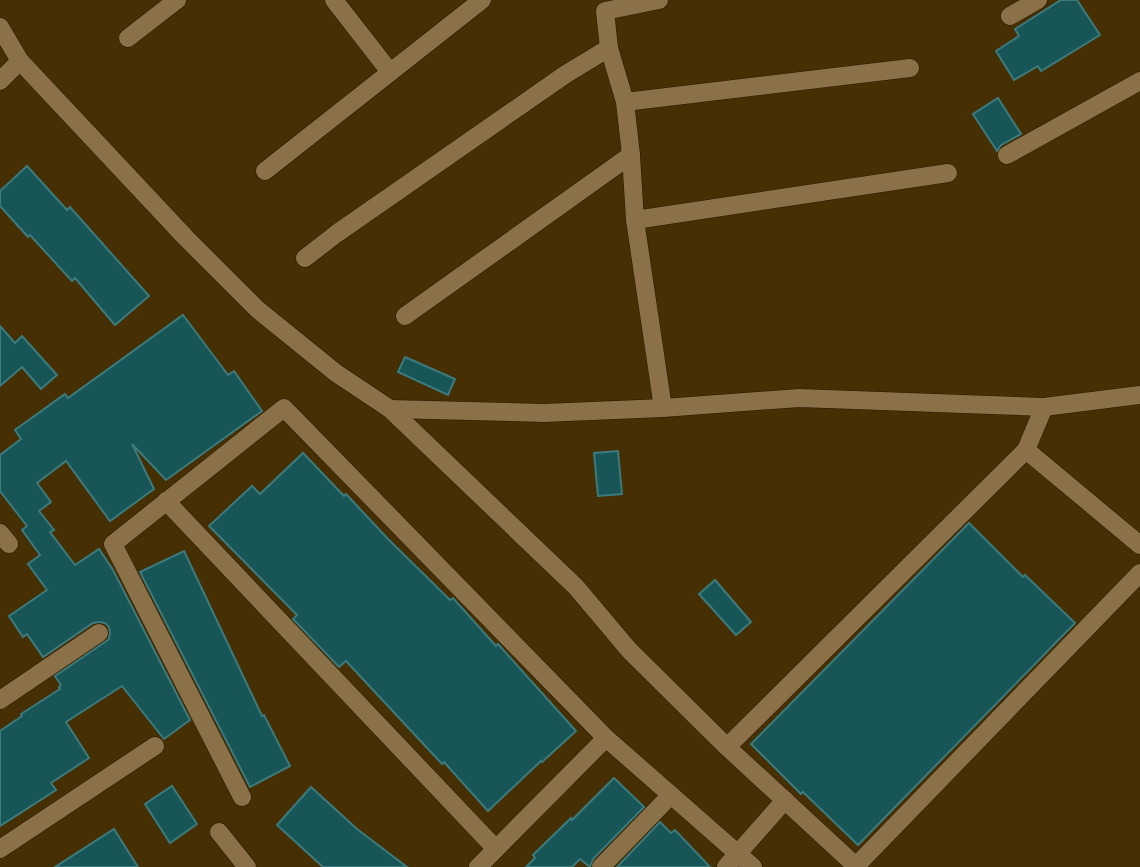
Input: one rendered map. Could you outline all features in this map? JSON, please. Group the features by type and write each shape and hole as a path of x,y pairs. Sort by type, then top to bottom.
{"street":[{"path":"128,38 177,0"},
{"path":"334,0 390,72"},
{"path":"265,171 482,0"},
{"path":"659,0 605,11 609,48 625,102 635,220 663,408"},
{"path":"1010,16 1038,0"},
{"path":"0,27 20,61 186,239 257,309 336,373 390,410 576,587 629,650 727,747 856,867 1140,573"},
{"path":"305,258 544,89 609,48"},
{"path":"0,81 20,61"},
{"path":"625,102 910,68"},
{"path":"1007,155 1140,81"},
{"path":"405,316 631,155"},
{"path":"635,220 948,173"},
{"path":"390,410 544,413 799,398 1044,407 1140,395"},
{"path":"727,747 1026,450 1044,407"},
{"path":"242,797 113,544 284,408 606,738 671,795 732,860 753,867"},
{"path":"1026,450 1140,545"},
{"path":"166,501 496,849"},
{"path":"0,700 99,633"},
{"path":"478,867 606,738"},
{"path":"0,849 155,746"},
{"path":"601,867 671,795"},
{"path":"732,860 785,800"},
{"path":"219,832 247,867"}],"building":[{"path":"1061,0 1077,0 1100,35 1041,71 1038,66 1014,80 996,51 1019,36 1015,29"},
{"path":"998,98 1021,134 1001,145 997,151 973,114"},
{"path":"27,166 67,210 70,207 149,296 115,325 75,278 72,281 0,206 0,191"},
{"path":"183,315 228,375 234,371 262,411 166,480 132,444 154,489 110,521 66,461 37,483 51,502 39,511 54,530 50,532 75,565 99,549 113,570 190,720 164,739 122,686 66,722 89,758 51,783 56,790 0,826 0,731 60,689 61,685 55,676 109,639 110,633 105,623 93,623 43,657 27,634 23,637 9,616 47,590 28,564 40,555 22,530 27,526 0,491 0,455 21,439 15,430 65,394 68,398"},
{"path":"0,326 15,343 22,336 57,375 41,389 22,367 0,386"},
{"path":"405,357 455,379 448,395 398,372"},
{"path":"618,451 622,494 598,496 594,453"},
{"path":"303,453 450,600 453,598 576,731 488,811 346,661 339,667 293,619 297,615 209,526 252,486 260,494"},
{"path":"969,523 1023,577 1025,575 1075,623 858,845 751,744"},
{"path":"184,551 262,716 264,715 290,766 250,787 140,572"},
{"path":"715,580 751,622 736,635 699,594"},
{"path":"614,778 644,807 593,859 590,867 580,859 572,867 526,867 535,858 533,855"},
{"path":"172,786 197,824 170,843 145,804"},
{"path":"311,787 357,829 407,867 323,867 277,825"},
{"path":"660,822 671,833 675,830 710,867 617,867"},
{"path":"114,829 138,867 55,867"}]}
